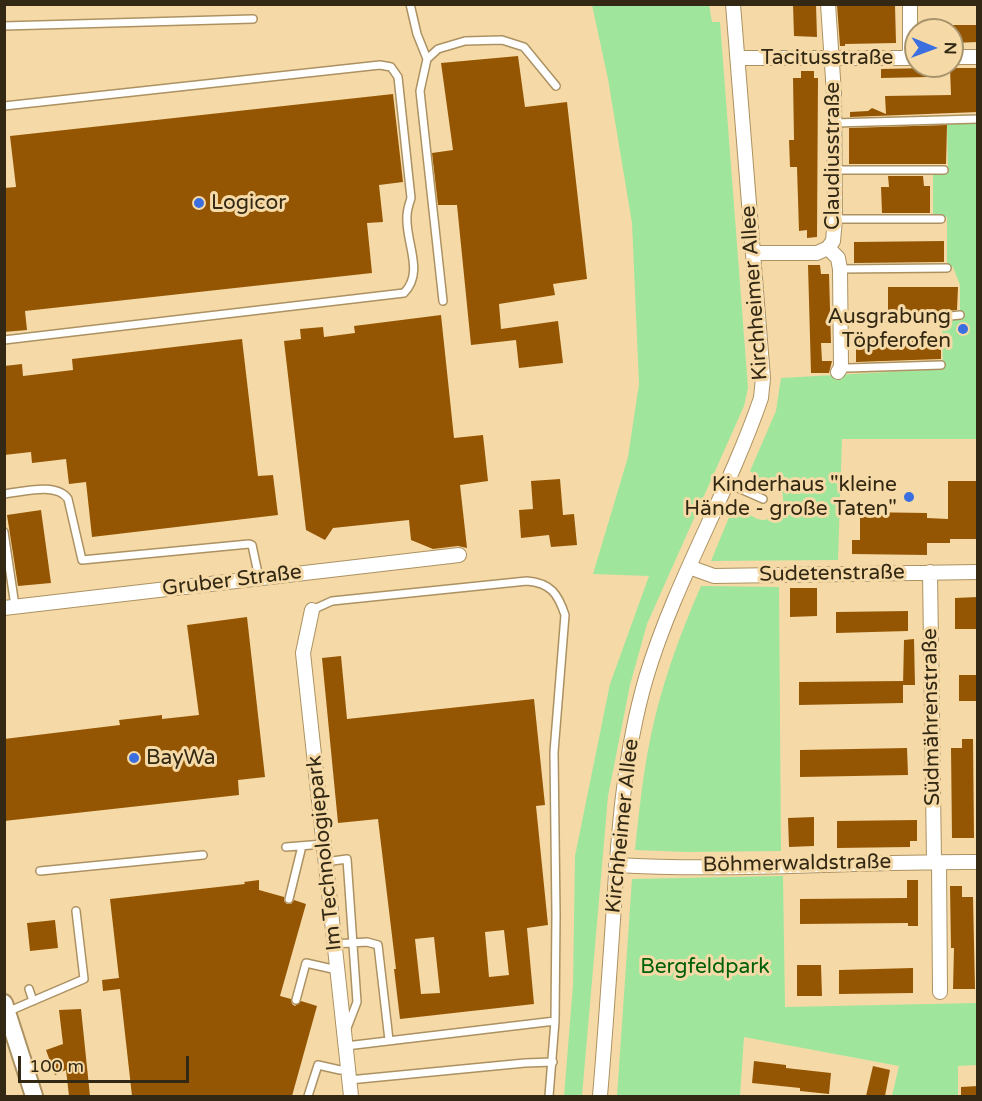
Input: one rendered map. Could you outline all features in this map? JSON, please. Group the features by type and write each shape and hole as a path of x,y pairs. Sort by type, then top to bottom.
{"street":[{"name":"Kirchheimer Allee","path":"600,1096 623,790 645,681 658,641 688,567 761,398 764,378 733,4"},
{"name":"Claudiusstraße","path":"753,253 817,253 828,248 833,241 835,170 833,59 830,48 828,4"},
{"name":"Tacitusstraße","path":"738,58 904,58"},
{"path":"828,248 838,258 840,269 840,369"},
{"name":"Gruber Straße","path":"10,607 459,555"},
{"name":"Sudetenstraße","path":"688,567 714,576 978,572"},
{"name":"Südmährenstraße","path":"930,572 940,992"},
{"name":"Im Technologiepark","path":"312,610 303,653 351,1096"},
{"name":"Böhmerwaldstraße","path":"616,865 682,867 978,862"},
{"path":"6,1008 34,1096"}],"lane":[{"path":"410,4 417,34 427,59 420,91 443,302"},
{"path":"4,26 253,19"},
{"path":"427,59 438,49 465,41 502,40 524,47 556,86"},
{"path":"4,106 293,73 380,65 391,67 398,77 411,198 406,216 414,274 411,286 404,293 4,340"},
{"path":"834,123 978,119"},
{"path":"835,170 944,170"},
{"path":"835,219 941,219"},
{"path":"840,269 946,268"},
{"path":"841,318 931,318 960,315"},
{"path":"840,369 941,365"},
{"path":"725,483 763,499"},
{"path":"4,494 54,489 64,493 68,499 82,560 249,544 252,545 260,578"},
{"path":"4,532 10,607"},
{"path":"312,610 332,602 527,581 538,582 549,587 559,598 565,615 554,752 555,1021 549,1096"},
{"path":"286,847 324,844"},
{"path":"289,899 302,846"},
{"path":"40,871 203,855"},
{"path":"325,862 347,860 357,1002 345,1040 389,1040 555,1021"},
{"path":"6,1008 33,1001 84,980 76,911"},
{"path":"334,944 367,942 378,945 389,1040"},
{"path":"296,1000 306,963 337,970"},
{"path":"29,989 33,1001"},
{"path":"308,1096 318,1065 349,1075 553,1062"}],"green space":[{"path":"592,5 709,5 712,22 720,22 748,388 744,406 647,624 630,685 608,796 582,1096 564,1096 573,985 575,856 610,684 649,576 593,574 628,457 639,384 632,223 608,79"},
{"path":"947,124 977,124 977,439 842,439 838,560 711,561 732,510 745,512 764,520 773,517 783,505 781,489 776,483 758,478 750,471 776,411 781,378 943,369 942,319 960,317 960,285 953,267 947,265 947,217 933,217 933,169 948,169"},
{"path":"701,586 779,587 781,851 635,850 643,778 655,716 672,659"},
{"name":"Bergfeldpark","path":"783,876 785,1007 977,1003 977,1065 958,1066 958,1096 892,1096 899,1066 744,1037 740,1096 617,1096 632,879"}],"building":[{"path":"793,4 816,4 817,37 794,36"},
{"path":"837,5 895,5 896,43 840,46"},
{"path":"964,25 978,25 978,42 964,43"},
{"path":"518,56 525,107 567,102 587,279 553,284 555,295 499,304 501,329 558,321 563,363 519,368 516,340 471,345 457,205 438,205 432,153 453,150 441,63"},
{"path":"964,68 978,68 978,112 850,117 850,112 868,111 872,108 886,114 885,96 951,95 950,78 964,78"},
{"path":"881,69 904,69 904,78 881,78"},
{"path":"801,71 814,71 814,78 818,78 817,237 807,238 807,230 799,231 797,167 790,167 789,140 794,140 793,78 801,78"},
{"name":"Logicor","path":"393,94 403,182 379,185 383,222 367,223 372,273 25,311 27,330 4,332 4,188 16,187 10,136"},
{"path":"947,125 946,164 849,164 849,128"},
{"path":"888,176 923,176 924,186 930,186 930,213 882,213 881,187 889,187"},
{"path":"944,241 944,262 854,263 854,242"},
{"path":"808,265 820,265 821,274 829,274 831,343 821,343 822,361 832,361 829,373 811,373"},
{"path":"888,287 958,287 957,310 888,312"},
{"path":"441,315 454,438 483,435 488,481 460,485 467,548 458,546 433,549 411,540 409,520 333,528 325,540 306,530 284,341 301,339 300,329 323,327 324,337 355,333 354,326"},
{"path":"941,337 941,359 856,362 856,338"},
{"path":"242,339 258,476 273,475 278,515 92,537 86,482 69,484 66,459 32,463 31,452 4,455 4,366 22,364 23,376 73,370 72,359"},
{"path":"560,479 563,515 574,514 577,545 551,547 549,535 521,538 519,510 533,509 531,481"},
{"path":"948,481 977,481 976,539 950,539 950,543 927,543 927,555 852,554 852,540 860,540 860,512 927,513 927,518 948,519"},
{"path":"41,510 51,583 18,586 7,515"},
{"path":"790,588 817,588 817,616 790,617"},
{"path":"978,597 978,629 955,629 955,598"},
{"path":"908,611 908,631 836,633 836,612"},
{"name":"BayWa","path":"247,617 265,777 238,780 239,795 4,821 4,739 120,725 119,720 162,715 162,719 199,715 187,625"},
{"path":"914,639 915,685 903,685 904,640"},
{"path":"341,656 347,719 534,699 545,805 536,806 548,925 527,928 534,1004 400,1019 378,819 338,823 322,658","holes":["504,930 509,975 489,977 485,932","434,937 440,993 421,994 415,939"]},
{"path":"959,675 978,675 978,701 959,701"},
{"path":"903,681 903,703 799,705 799,682"},
{"path":"962,739 973,739 974,838 952,838 951,748 962,748"},
{"path":"907,748 908,775 800,777 800,750"},
{"path":"814,817 814,846 789,847 788,818"},
{"path":"917,820 917,841 910,841 910,847 837,848 837,821"},
{"path":"259,880 259,890 284,897 287,904 291,904 294,900 306,904 280,996 291,999 295,1006 301,1001 317,1006 292,1096 132,1096 120,989 103,991 102,980 119,978 110,899 245,884 244,882"},
{"path":"907,880 918,880 918,926 908,926 908,923 800,924 800,899 907,898"},
{"path":"950,886 962,886 962,897 973,897 975,989 953,989 954,948 951,948"},
{"path":"55,920 58,948 30,951 27,923"},
{"path":"797,965 821,965 822,996 797,996"},
{"path":"913,968 913,993 839,994 839,970"},
{"path":"81,1009 90,1096 69,1096 66,1070 55,1075 46,1050 63,1044 59,1010"},
{"path":"754,1061 786,1065 786,1068 831,1073 829,1094 800,1091 800,1088 752,1083"},
{"path":"873,1066 890,1070 885,1096 866,1096"},
{"path":"978,1086 978,1096 961,1096 961,1087"}],"place":[{"name":"Logicor","path":"199,203"},
{"name":"Ausgrabung Töpferofen","path":"963,329"},
{"name":"Kinderhaus \"kleine Hände - große Taten\"","path":"909,497"},
{"name":"BayWa","path":"134,758"}]}
